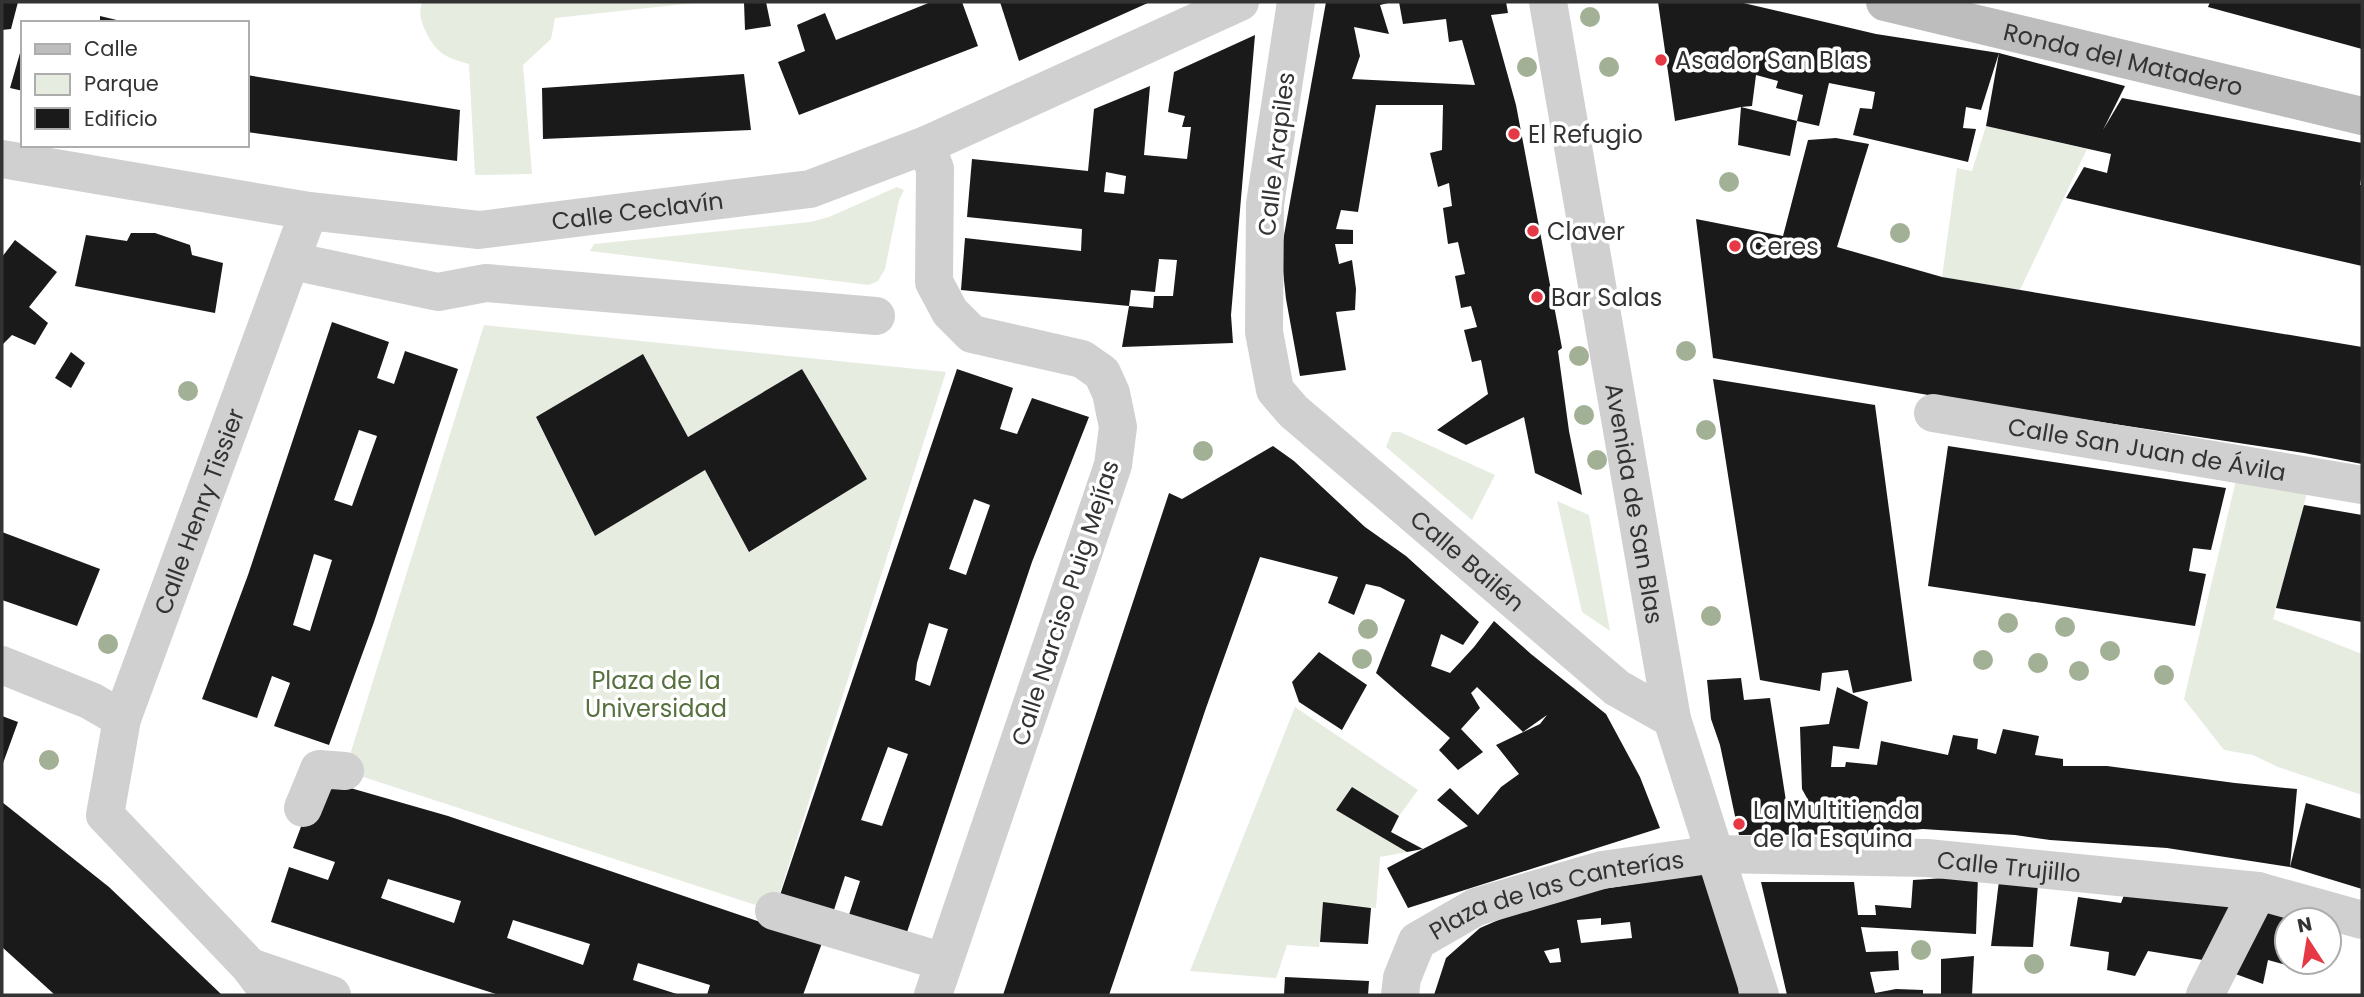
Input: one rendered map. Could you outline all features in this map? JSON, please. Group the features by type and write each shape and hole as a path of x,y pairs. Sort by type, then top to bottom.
{"street":[{"name":"Calle Ceclavín","path":"2,159 309,211 479,230 810,189 926,145 1240,2"},
{"name":"Calle Arapiles","path":"1275,390 1264,332 1265,204 1296,2"},
{"name":"Avenida de San Blas","path":"1548,2 1672,719 1760,995"},
{"name":"Ronda del Matadero","path":"1885,2 2362,116"},
{"name":"Calle Narciso Puig Mejías","path":"926,145 935,169 934,282 950,312 972,334 1082,359 1102,373 1111,393 1118,427 1113,464 939,979"},
{"name":"Calle Henry Tissier","path":"260,981 106,815 122,719 309,211"},
{"path":"479,230 486,283"},
{"path":"292,261 438,292 486,283 876,316"},
{"name":"Calle Bailén","path":"1275,390 1293,411 1617,688 1672,719"},
{"name":"Calle San Juan de Ávila","path":"1934,413 2362,485"},
{"path":"2,665 91,701 122,719"},
{"path":"303,808 319,769 345,771"},
{"name":"Calle Trujillo","path":"1716,854 1927,858 2258,891 2362,920"},
{"name":"Plaza de las Canterías","path":"1400,995 1402,978 1418,941 1476,907 1602,870 1716,854"},
{"path":"2205,995 2258,891"},
{"path":"774,911 939,979"},
{"path":"260,981 332,995"}],"green space":[{"path":"422,2 703,2 555,18 551,39 523,65 532,174 475,175 469,64 447,56 433,44 421,19"},
{"path":"1986,126 2087,149 2020,290 1942,277 1957,168 1972,171"},
{"path":"897,187 904,190 899,200 885,269 878,281 869,285 590,251 594,244 810,222 829,217"},
{"name":"Plaza de la Universidad","path":"484,325 946,372 774,911 345,771","holes":["643,354 688,437 802,369 867,479 750,552 705,470 595,536 536,418"]},
{"path":"1392,432 1400,432 1495,475 1472,520 1386,447"},
{"path":"2236,480 2307,493 2273,619 2362,654 2362,795 2278,767 2253,755 2224,750 2184,699"},
{"path":"1557,501 1589,515 1610,631 1582,612"},
{"path":"1295,707 1418,790 1399,816 1352,787 1407,852 1380,857 1376,908 1324,902 1319,947 1287,945 1276,978 1190,971"}],"building":[{"path":"2,2 18,2 11,29 2,30"},
{"path":"744,2 766,2 771,26 745,30"},
{"path":"931,2 962,2 978,46 799,115 778,62 805,51 797,25 825,13 836,40"},
{"path":"1000,2 1150,2 1019,61"},
{"path":"1326,2 1392,2 1380,5 1389,34 1354,27 1360,56 1352,79 1475,85 1462,40 1449,42 1446,19 1403,24 1399,2 1506,2 1508,13 1491,15 1516,105 1562,348 1558,351 1569,431 1582,495 1535,473 1524,417 1466,445 1437,430 1488,394 1481,360 1472,362 1464,330 1477,327 1471,306 1461,308 1455,276 1465,274 1458,242 1448,244 1443,208 1452,206 1449,183 1438,187 1430,153 1442,150 1443,105 1376,105 1358,212 1341,210 1336,229 1353,230 1353,244 1335,244 1339,264 1352,260 1356,289 1355,310 1336,312 1346,370 1300,376 1286,299 1281,252"},
{"path":"1658,2 1739,2 1876,34 1999,53 1981,110 1966,107 1963,128 1976,129 1968,162 1853,135 1860,108 1872,109 1875,92 1829,83 1819,126 1797,121 1803,95 1776,88 1778,81 1756,75 1752,106 1675,121"},
{"path":"2210,2 2362,2 2362,49 2208,7"},
{"path":"100,16 121,21 100,21"},
{"path":"1255,35 1231,315 1233,343 1122,347 1129,306 961,290 965,238 1081,251 1082,229 967,217 972,159 1088,171 1094,109 1150,86 1144,155 1187,159 1191,127 1182,127 1185,116 1168,112 1174,72","holes":["1106,172 1126,176 1124,194 1104,192","1159,259 1177,260 1173,296 1154,296 1153,308 1129,306 1131,290 1155,292"]},
{"path":"21,50 21,91 10,88"},
{"path":"1999,53 2125,86 2103,130 2122,98 2362,143 2362,266 2066,198 2084,167 2107,173 2111,154 1986,126"},
{"path":"744,74 751,130 543,139 542,88"},
{"path":"248,75 460,110 457,161 248,132"},
{"path":"1741,107 1797,121 1790,156 1738,145"},
{"path":"1836,138 1869,144 1837,247 1942,277 2362,347 2362,464 1969,402 1713,358 1696,219 1783,236 1808,140"},
{"path":"131,233 155,233 190,245 192,255 223,263 215,313 75,286 86,235 127,241"},
{"path":"15,240 57,272 29,307 48,323 35,345 12,335 2,345 2,257"},
{"path":"332,322 389,342 377,378 394,384 405,351 458,369 374,622 329,745 274,726 290,683 272,676 257,718 202,699 248,575","holes":["359,430 377,436 352,506 334,500","314,554 332,560 310,631 293,625"]},
{"path":"71,352 85,363 71,388 55,378"},
{"path":"643,354 688,437 802,369 867,479 749,552 705,470 595,536 536,417"},
{"path":"957,369 1013,388 1000,429 1017,434 1032,398 1089,417 1032,562 904,941 847,921 860,881 845,876 832,916 779,898","holes":["974,499 990,505 966,575 949,569","929,623 948,629 930,686 915,680 917,663","888,747 908,754 882,826 861,820"]},
{"path":"1713,379 1875,405 1912,681 1853,693 1848,670 1822,673 1820,691 1760,680"},
{"path":"1273,446 1294,461 1365,527 1406,556 1479,622 1463,645 1441,634 1431,666 1450,673 1494,621 1606,714 1640,777 1660,828 1408,908 1387,868 1468,826 1437,800 1450,788 1478,815 1501,787 1519,774 1496,745 1540,724 1547,715 1523,732 1477,687 1471,693 1480,708 1461,729 1483,752 1458,770 1439,750 1450,738 1376,673 1405,600 1380,587 1366,584 1354,615 1328,603 1338,577 1260,557 1109,995 1003,995 1169,493 1182,499"},
{"path":"1948,446 2226,488 2211,550 2193,548 2189,571 2206,574 2195,626 1928,586"},
{"path":"2304,505 2362,515 2362,622 2276,608"},
{"path":"2,532 100,569 77,626 2,600"},
{"path":"1319,652 1367,685 1342,730 1299,702 1292,682"},
{"path":"1741,678 1744,700 1770,698 1786,801 1808,800 1802,789 1800,727 1829,724 1837,687 1868,702 1859,749 1833,746 1831,767 1845,767 1846,762 1877,765 1881,741 1948,755 1953,735 1978,739 1977,749 1996,754 2003,729 2039,736 2035,755 2063,759 2063,766 2107,766 2297,789 2290,867 2167,848 1923,829 1868,834 1739,835 1720,745 1711,719 1707,680"},
{"path":"2,716 18,722 2,766"},
{"path":"319,779 448,816 822,943 803,995 707,995 710,985 638,963 633,980 680,995 499,995 271,922 289,867 328,880 335,862 293,848","holes":["388,879 461,901 454,923 381,898","513,920 590,944 583,965 507,938"]},
{"path":"1352,787 1399,816 1391,832 1423,849 1407,852 1336,810"},
{"path":"2,802 109,887 222,995 55,995 2,947"},
{"path":"2306,803 2362,819 2362,889 2290,867"},
{"path":"1712,872 1731,928 1739,995 1434,995 1446,958 1480,928 1551,897","holes":["1601,918 1601,925 1630,922 1632,938 1581,943 1577,920","1559,948 1561,962 1550,963 1544,951"]},
{"path":"1978,876 1976,934 1861,927 1866,952 1898,951 1899,970 1870,972 1875,993 1896,989 1923,990 1923,995 1787,995 1761,882 1854,882 1858,915 1876,915 1875,905 1911,908 1913,880"},
{"path":"1999,881 2038,884 2033,947 1991,946"},
{"path":"2126,890 2251,905 2221,963 2148,951 2135,976 2107,970 2109,952 2070,946 2078,897 2121,903"},
{"path":"1323,902 1371,908 1368,944 1320,942"},
{"path":"2268,907 2273,908 2273,961 2268,960 2263,984 2230,972"},
{"path":"1974,956 1972,995 1941,995 1941,959"},
{"path":"1285,977 1369,981 1368,995 1284,995"}],"place":[{"name":"Asador San Blas","path":"1661,60"},
{"name":"El Refugio","path":"1514,134"},
{"name":"Claver","path":"1533,231"},
{"name":"Ceres","path":"1735,246"},
{"name":"Bar Salas","path":"1537,297"},
{"name":"La Multitienda de la Esquina","path":"1739,824"}]}
